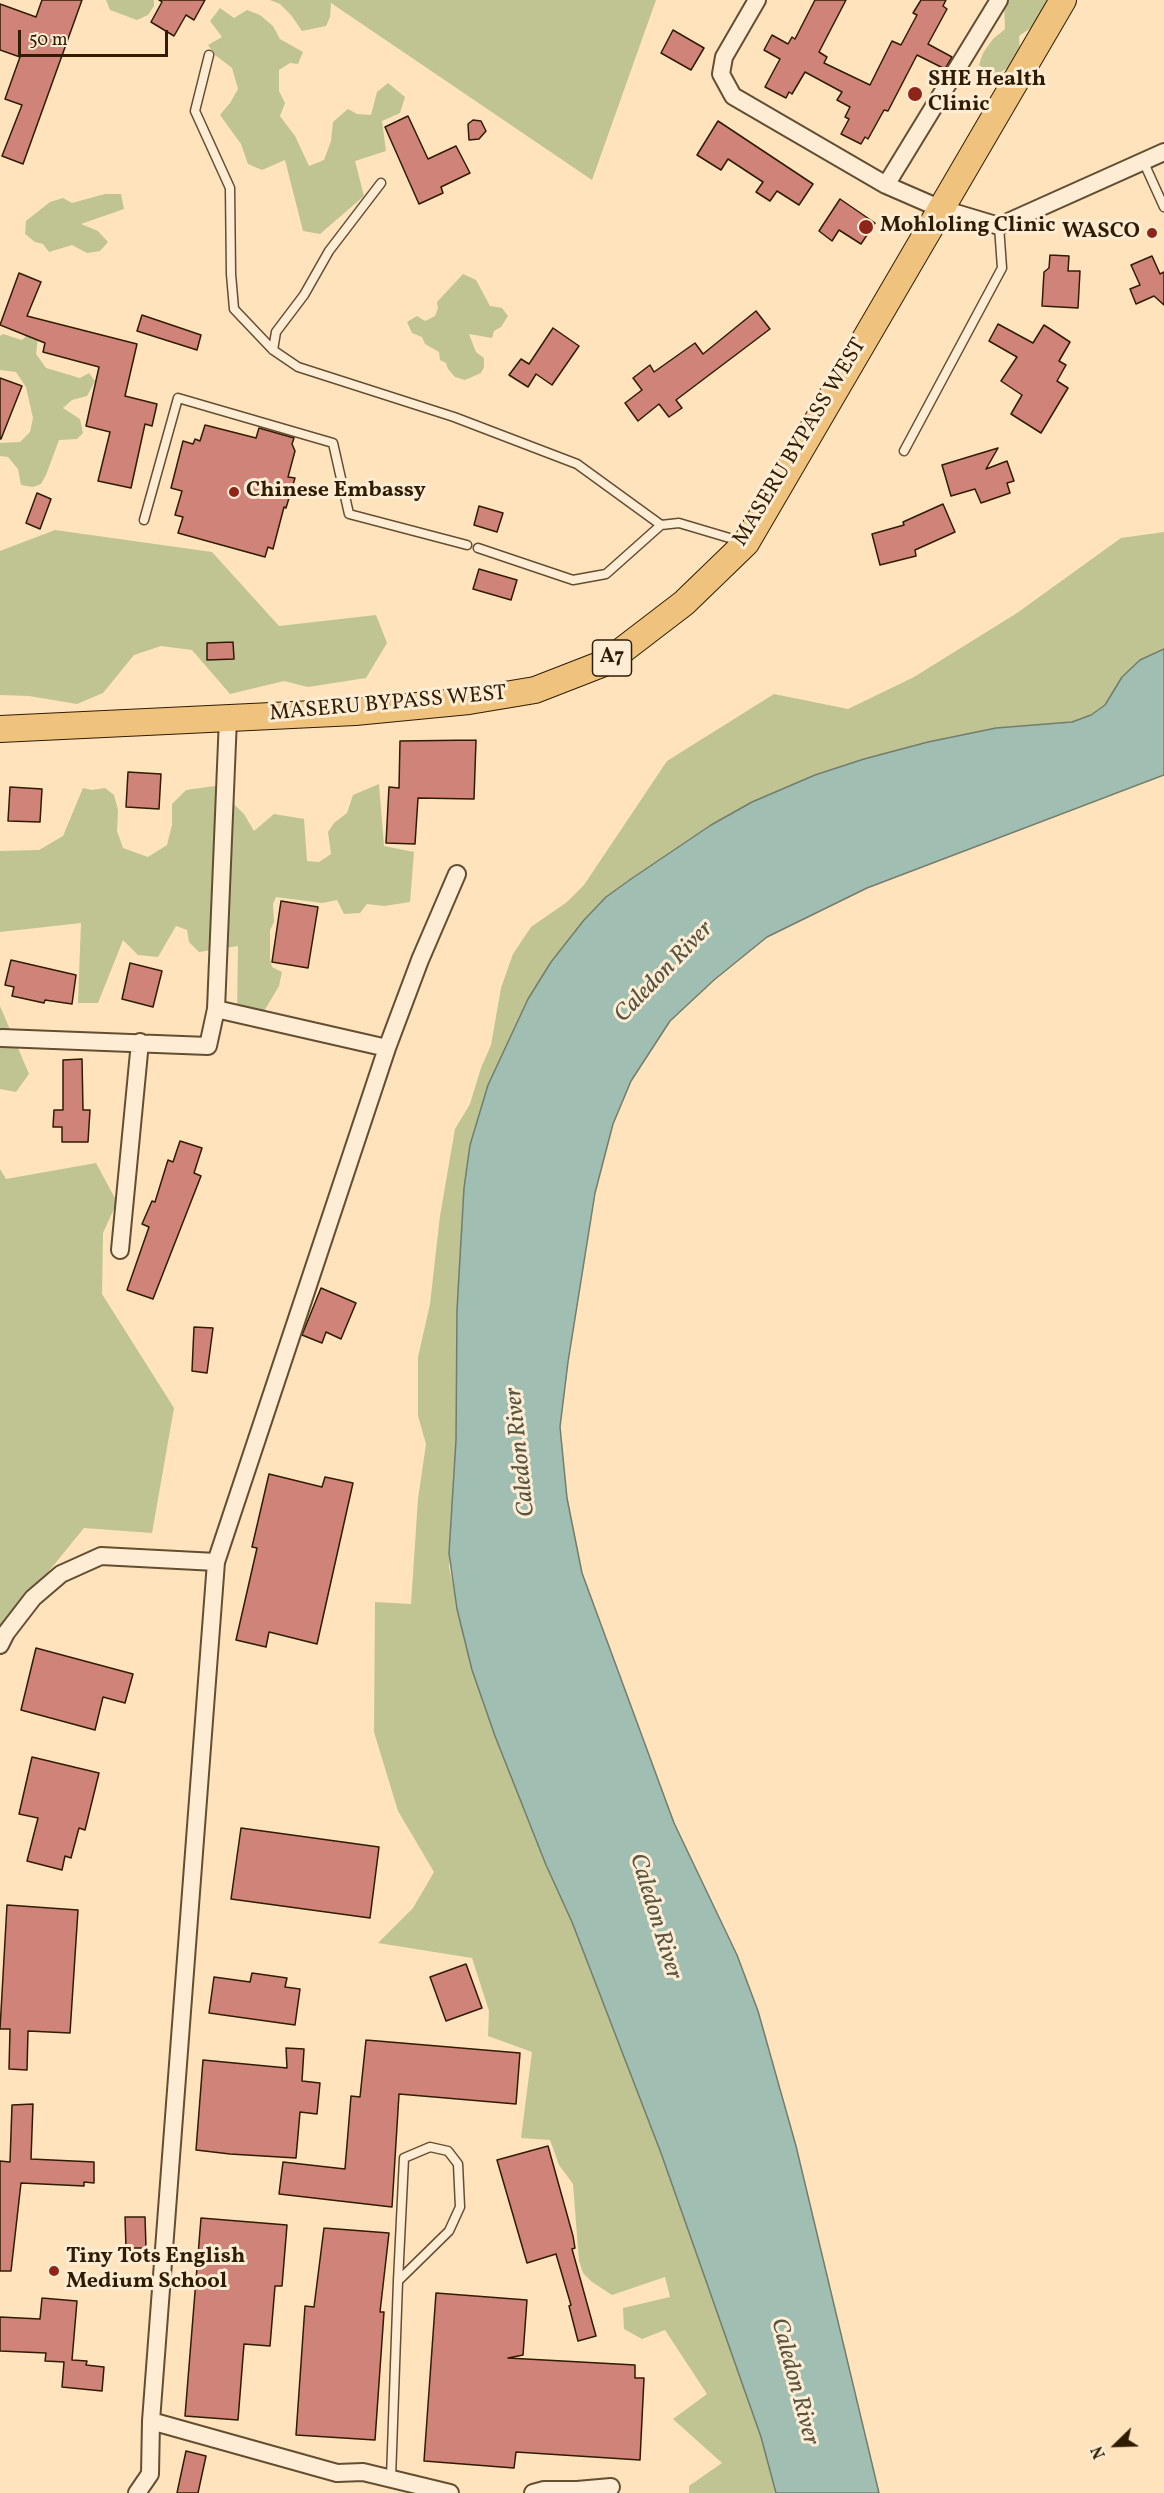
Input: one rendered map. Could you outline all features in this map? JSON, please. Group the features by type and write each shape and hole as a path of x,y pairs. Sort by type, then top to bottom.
{"main road":[{"name":"MASERU BYPASS WEST","path":"0,729 355,712 470,701 535,690 607,662 684,603 746,543 939,208 1063,0"}],"street":[{"path":"757,0 724,57 721,74 733,96 886,185 939,208 999,226 1144,163 1164,152"},
{"path":"886,185 999,0"},
{"path":"2,1038 140,1042 208,1047 216,1009 228,718"},
{"path":"137,2493 150,2474 151,2421 216,1562 387,1048 420,960 457,874"},
{"path":"216,1009 387,1048"},
{"path":"120,1250 140,1042"},
{"path":"0,1645 6,1633 33,1598 61,1574 101,1557 216,1562"},
{"path":"151,2421 337,2473 363,2472 450,2493"},
{"path":"534,2493 544,2490 611,2487"}],"lane":[{"path":"209,55 195,111 230,188 234,309 273,350 298,367 454,417 577,464 661,525"},
{"path":"1144,163 1164,207"},
{"path":"273,350 276,332 304,295 329,251 381,183"},
{"path":"904,451 1002,268 999,226"},
{"path":"144,520 178,398 333,443 348,514 467,545"},
{"path":"478,548 573,579 606,574 661,525 679,523 746,543"},
{"path":"391,2478 398,2281 404,2158 430,2147 448,2151 458,2164 460,2207 449,2231 398,2281"}],"green space":[{"path":"106,0 154,0 154,6 148,15 137,20 110,10"},
{"path":"270,0 656,0 592,180 331,3 330,17 326,26 302,31 280,4"},
{"path":"1004,0 1048,0 1048,16 1019,36 1020,53 1011,66 994,76 979,65 983,53 993,39 1005,29"},
{"path":"220,8 234,18 247,10 260,15 273,26 280,39 303,52 298,64 290,63 279,70 279,91 285,103 280,116 295,136 309,166 324,160 331,141 333,122 348,109 357,114 371,115 377,92 388,83 405,97 400,113 382,121 386,151 355,161 364,196 320,234 303,231 285,160 262,170 248,164 241,144 220,115 238,89 232,68 215,55 208,45 222,37 210,21"},
{"path":"105,194 121,194 124,209 81,224 98,231 108,242 100,251 87,253 72,245 49,252 43,244 35,242 25,234 26,221 50,202 63,198 72,203"},
{"path":"463,274 476,280 490,306 502,308 508,316 501,327 494,331 492,338 469,334 476,352 484,358 484,367 481,373 465,380 455,377 446,363 440,360 439,352 425,344 422,337 412,333 407,322 417,316 425,321 435,316 438,308 437,302"},
{"path":"34,328 38,338 36,354 46,368 80,378 89,373 95,381 87,396 72,400 63,408 80,419 83,433 77,439 59,440 46,475 41,484 33,487 21,485 18,469 8,457 0,456 0,443 20,442 30,432 33,418 26,387 16,372 0,370 0,336 3,334 22,340"},
{"path":"55,530 212,552 279,626 376,615 387,643 366,678 308,687 284,681 230,694 192,650 161,646 134,655 103,693 77,704 29,696 0,695 0,551"},
{"path":"1164,532 1164,649 1140,660 1122,677 1105,705 1091,715 1072,722 996,728 928,742 815,775 752,802 711,825 606,897 584,920 551,962 528,999 488,1085 470,1145 464,1188 457,1310 458,1404 449,1567 472,1670 526,1816 572,1922 661,2153 761,2437 776,2493 689,2493 689,2486 722,2463 673,2419 707,2394 665,2330 642,2339 624,2329 623,2308 670,2297 665,2277 612,2295 583,2273 579,2261 573,2184 559,2165 550,2140 521,2138 532,2052 488,2036 489,2011 472,1958 378,1943 413,1908 434,1872 398,1811 374,1732 375,1602 411,1604 418,1499 426,1444 418,1416 418,1357 430,1304 440,1216 455,1129 470,1104 491,1045 501,988 513,954 531,927 567,902 584,885 667,761 774,694 848,709 914,677 1017,613 1121,538"},
{"path":"379,784 384,846 414,852 410,902 384,906 367,904 360,913 344,914 337,900 322,903 276,897 273,904 274,922 270,930 270,959 272,967 282,972 279,986 260,1018 237,1017 238,946 199,952 189,942 187,930 176,926 158,957 138,955 123,940 98,1003 78,1003 81,923 0,932 0,851 39,850 63,836 83,788 92,790 105,788 114,795 118,810 117,831 123,848 148,857 167,845 172,825 172,804 186,790 215,786 244,814 254,831 274,814 304,819 307,861 319,862 331,854 328,832 334,823 347,813 353,795"},
{"path":"0,1006 29,1074 16,1092 0,1089"},
{"path":"96,1163 117,1202 103,1233 102,1294 174,1408 152,1533 84,1528 0,1631 0,1169 6,1179"}],"water":[{"name":"Caledon River","path":"1164,649 1164,775 867,888 767,937 714,980 670,1021 631,1081 613,1124 595,1193 560,1427 567,1498 582,1573 674,1823 737,1955 758,2011 796,2146 879,2493 776,2493 761,2437 661,2153 572,1922 546,1865 495,1736 472,1670 457,1609 449,1553 456,1440 457,1310 464,1188 470,1145 488,1085 528,999 551,962 584,920 606,897 631,879 711,825 752,802 815,775 928,742 996,728 1072,722 1091,715 1105,705 1122,677 1140,660"}],"building":[{"path":"42,0 82,0 23,164 2,156 22,105 5,99 20,57 0,50 0,4 36,17"},
{"path":"159,0 205,0 194,20 186,15 174,36 151,22 162,2"},
{"path":"815,0 846,0 819,52 827,57 824,63 870,85 892,41 901,45 917,15 913,13 921,0 946,0 943,6 947,9 928,44 952,57 945,69 917,55 888,111 884,110 868,139 865,137 861,144 841,134 849,119 845,117 850,107 837,100 842,92 805,72 792,94 789,92 786,98 765,87 780,59 764,50 772,35 788,44 792,37 795,39"},
{"path":"673,30 704,48 691,70 661,53"},
{"path":"408,116 428,159 456,146 470,173 441,187 443,193 419,204 385,127"},
{"path":"473,120 481,121 486,131 479,139 469,140 468,124"},
{"path":"718,121 813,184 799,205 777,191 770,201 756,192 763,182 728,159 721,170 697,155"},
{"path":"840,199 875,223 861,244 839,230 832,241 819,231"},
{"path":"1050,255 1069,256 1068,271 1080,271 1078,308 1042,306 1044,272 1049,268"},
{"path":"1152,256 1160,274 1164,272 1164,305 1154,296 1136,304 1130,289 1140,285 1131,265"},
{"path":"19,273 41,282 27,316 137,344 125,396 157,404 152,426 145,424 131,488 98,481 110,432 86,426 99,367 43,352 45,343 0,325"},
{"path":"756,311 770,329 676,400 682,408 669,417 659,404 638,421 625,403 642,390 633,378 650,365 654,372 695,343 703,354"},
{"path":"142,315 201,335 197,350 137,331"},
{"path":"998,324 1033,343 1044,325 1070,342 1059,361 1066,365 1057,381 1068,388 1041,433 1011,414 1022,395 1001,381 1017,357 989,341"},
{"path":"553,328 579,346 552,385 536,374 528,387 509,375 521,359 529,364"},
{"path":"0,378 22,386 1,439 0,439"},
{"name":"Chinese Embassy","path":"205,425 256,438 259,428 294,438 292,444 295,451 288,477 295,478 286,508 284,507 273,549 268,547 265,557 178,533 183,517 175,515 182,491 171,488 183,441 193,444 195,439 200,441"},
{"path":"998,448 986,469 1007,461 1014,481 1007,483 1010,493 981,503 975,489 951,496 942,465"},
{"path":"37,493 51,499 40,529 26,523"},
{"path":"943,504 955,532 915,550 916,556 880,565 872,534 904,525 903,522"},
{"path":"479,506 503,513 497,532 474,525"},
{"path":"479,569 517,580 511,600 473,589"},
{"path":"233,642 234,659 207,660 207,643"},
{"path":"476,740 474,799 418,798 415,844 386,843 389,787 399,788 400,741"},
{"path":"128,772 161,774 159,809 126,807"},
{"path":"10,787 42,789 40,822 8,821"},
{"path":"281,901 318,907 308,968 272,962"},
{"path":"11,960 76,975 72,1004 45,1000 44,1003 12,996 14,987 5,985"},
{"path":"130,963 162,971 153,1007 122,999"},
{"path":"82,1059 83,1110 90,1110 88,1142 62,1142 62,1127 53,1127 54,1110 63,1110 63,1060"},
{"path":"180,1141 202,1148 194,1173 201,1176 153,1299 127,1290 149,1227 142,1224 152,1201 155,1202 168,1160 173,1162"},
{"path":"321,1288 356,1303 341,1339 326,1332 322,1343 302,1335"},
{"path":"194,1327 213,1328 207,1373 192,1371"},
{"path":"269,1474 322,1487 325,1477 353,1483 317,1644 269,1632 266,1647 236,1640 257,1548 252,1547"},
{"path":"36,1648 133,1674 125,1703 103,1697 95,1730 21,1710"},
{"path":"32,1757 99,1773 85,1830 79,1828 71,1858 65,1856 62,1870 27,1861 38,1818 19,1814"},
{"path":"241,1828 379,1847 370,1918 231,1899"},
{"path":"7,1905 78,1910 70,2033 28,2031 27,2070 9,2069 10,2029 0,2029"},
{"path":"466,1964 482,2008 446,2021 430,1977"},
{"path":"252,1973 287,1978 285,1987 300,1989 295,2025 209,2013 214,1977 250,1982"},
{"path":"366,2040 520,2053 516,2104 399,2094 392,2207 279,2194 283,2162 345,2169 351,2096 360,2097"},
{"path":"286,2048 304,2049 302,2081 320,2083 317,2114 300,2112 296,2158 196,2150 203,2060 287,2068"},
{"path":"33,2104 31,2159 94,2162 94,2183 84,2182 84,2186 21,2183 11,2271 0,2271 0,2161 10,2162 12,2105"},
{"path":"548,2146 573,2236 575,2248 572,2249 596,2336 578,2341 569,2306 571,2305 556,2254 527,2263 497,2160"},
{"path":"125,2217 145,2217 146,2248 126,2248"},
{"path":"201,2218 287,2225 282,2286 275,2286 270,2346 244,2344 238,2420 185,2416"},
{"path":"324,2228 389,2233 380,2312 384,2312 375,2440 296,2435 305,2306 314,2307"},
{"path":"436,2293 527,2300 523,2355 508,2358 635,2365 635,2378 644,2378 640,2460 516,2452 514,2468 424,2461"},
{"path":"42,2298 77,2301 72,2360 87,2361 86,2365 104,2367 102,2391 62,2387 64,2362 45,2361 46,2353 0,2351 0,2317 40,2319"},
{"path":"186,2451 206,2456 198,2493 177,2493"}],"place":[{"name":"SHE Health Clinic","path":"915,94"},
{"name":"Mohloling Clinic","path":"866,227"},
{"name":"WASCO","path":"1152,233"},
{"name":"Chinese Embassy","path":"234,492"},
{"name":"Tiny Tots English Medium School","path":"54,2271"}]}
